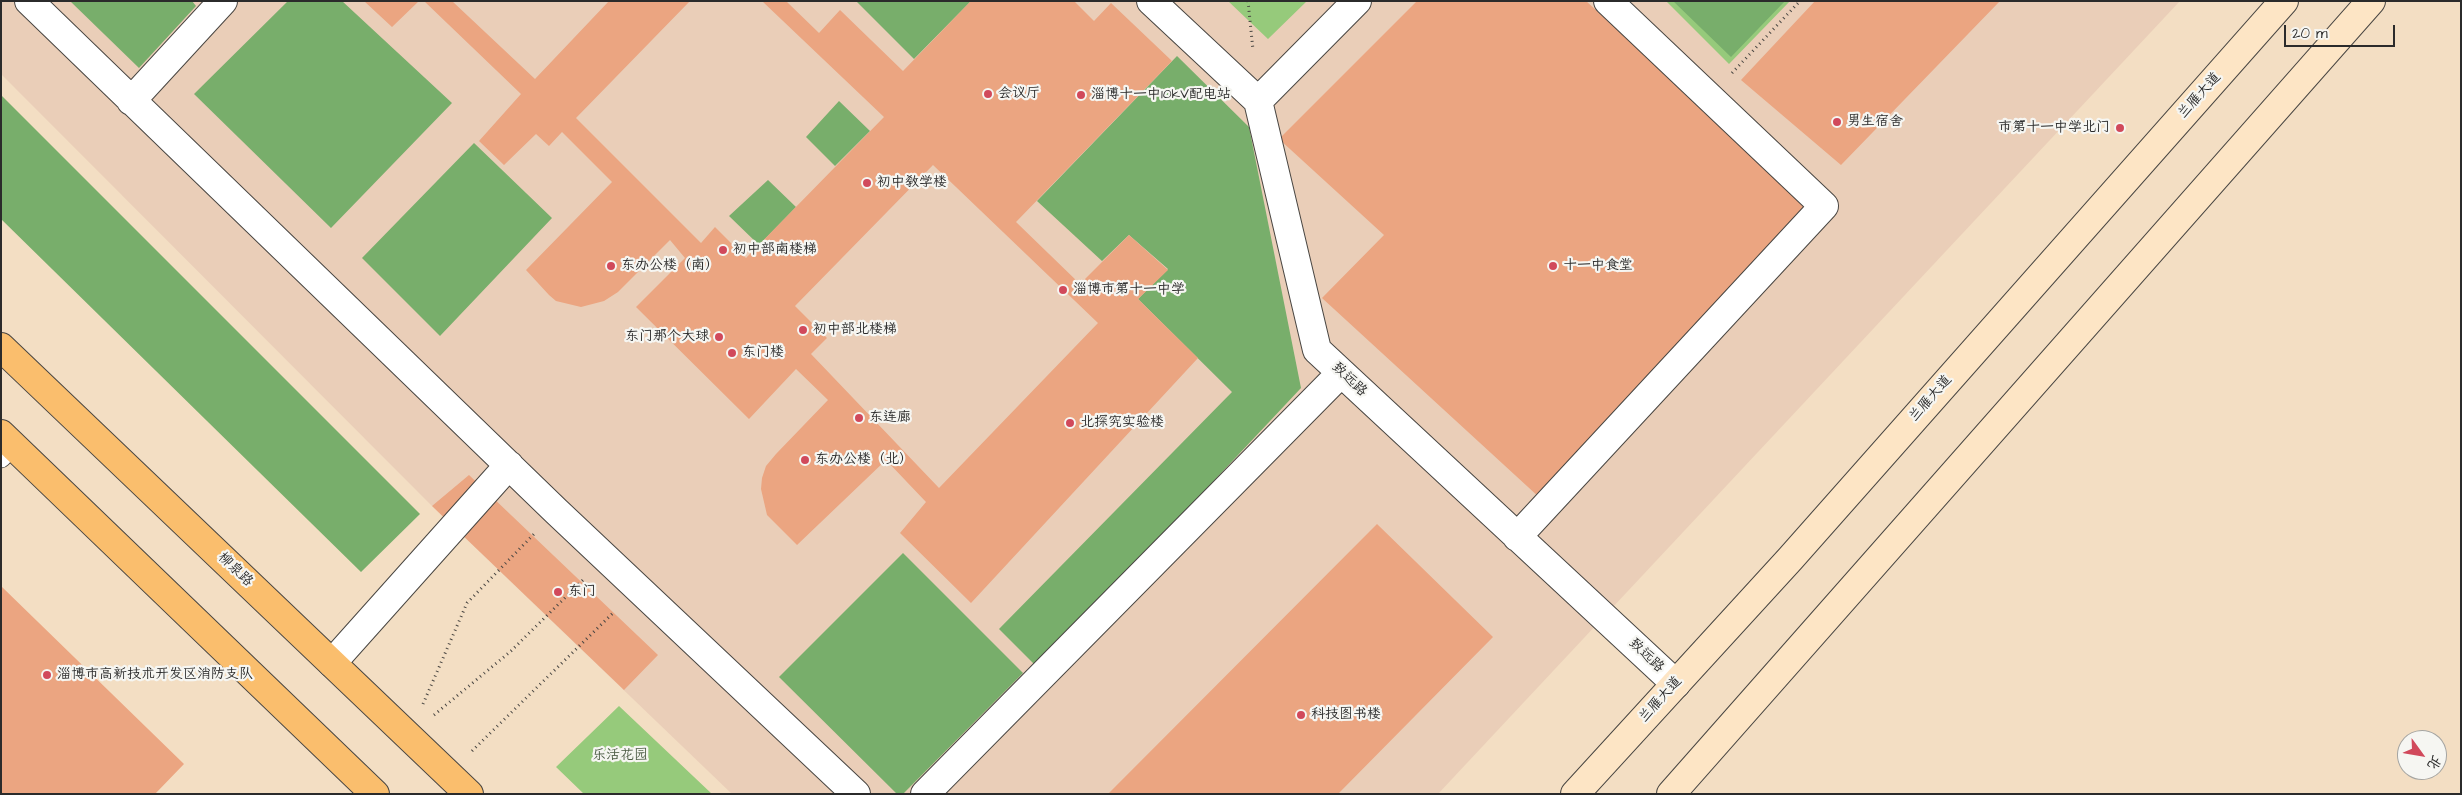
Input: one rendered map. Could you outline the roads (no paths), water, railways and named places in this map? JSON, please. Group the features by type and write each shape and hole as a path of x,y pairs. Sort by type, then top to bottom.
{"main road":[{"name":"兰雁大道","path":"1575,794 1797,552 2284,1"},
{"path":"1671,794 2371,1"},
{"name":"柳泉路","path":"1,347 469,794"},
{"path":"5,446 375,794"}],"street":[{"path":"29,1 556,511 856,794"},
{"path":"131,101 223,1"},
{"path":"1151,1 1258,101 1357,1"},
{"path":"1517,537 1824,206 1608,1"},
{"name":"致远路","path":"1258,101 1317,350 1676,684"},
{"path":"925,794 1341,373"},
{"path":"332,663 510,465"}],"place":[{"name":"会议厅","path":"988,94"},
{"name":"淄博十一中10kV配电站","path":"1081,95"},
{"name":"男生宿舍","path":"1837,122"},
{"name":"市第十一中学北门","path":"2120,128"},
{"name":"初中教学楼","path":"867,183"},
{"name":"初中部南楼梯","path":"723,250"},
{"name":"东办公楼（南）","path":"611,266"},
{"name":"十一中食堂","path":"1553,266"},
{"name":"淄博市第十一中学","path":"1063,290"},
{"name":"初中部北楼梯","path":"803,330"},
{"name":"东门那个大球","path":"719,337"},
{"name":"东门楼","path":"732,353"},
{"name":"东连廊","path":"859,418"},
{"name":"北探究实验楼","path":"1070,423"},
{"name":"东办公楼（北）","path":"805,460"},
{"name":"东门","path":"558,592"},
{"name":"淄博市高新技术开发区消防支队","path":"47,675"},
{"name":"科技图书楼","path":"1301,715"}],"park label":[{"name":"乐活花园","path":"620,756"}]}
